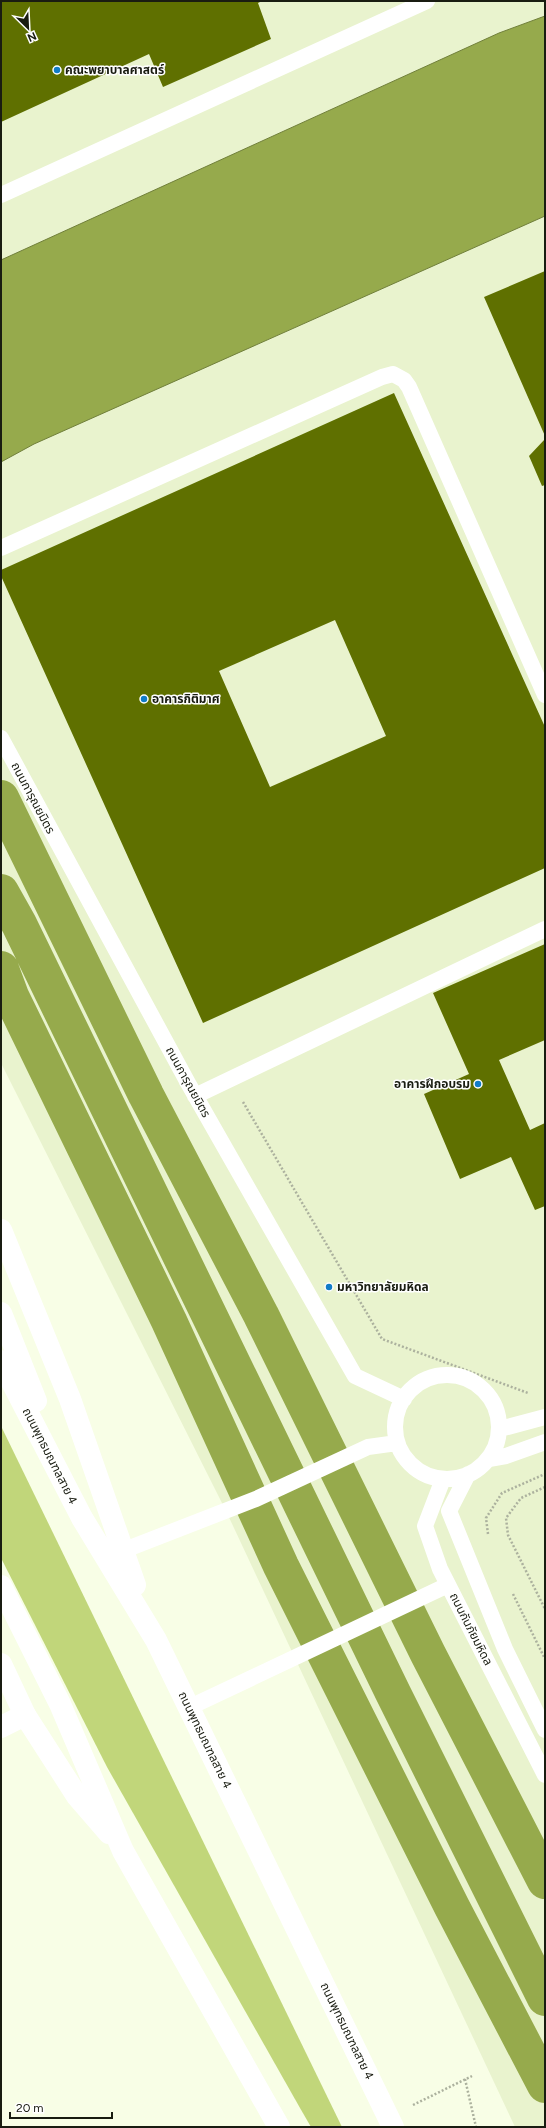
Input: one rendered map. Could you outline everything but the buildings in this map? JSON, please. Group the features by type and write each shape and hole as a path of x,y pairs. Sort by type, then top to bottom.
{"main road":[{"path":"1,1230 70,1399 122,1551 156,1640"},
{"path":"1,1313 82,1518"},
{"name":"ถนนพุทธมณฑลสาย 4","path":"1,1361 82,1518 156,1640 190,1707 393,2127"},
{"path":"1,1586 60,1704 124,1851 279,2127"},
{"path":"1,1664 25,1715 77,1796 124,1851"},
{"path":"1,1727 25,1715"}],"lane":[{"path":"1,195 428,1"},
{"path":"1,548 382,377 393,374 404,380 409,387 545,694"},
{"name":"ถนนการุณยมิตร","path":"1,738 195,1096 355,1376 404,1399"},
{"path":"195,1096 545,929"},
{"path":"447,1375 464,1378 479,1386 491,1398 497,1413 500,1429 497,1445 489,1459 476,1471 461,1478 444,1479 426,1475 411,1465 400,1450 395,1433 396,1415 404,1399 415,1386 430,1378 447,1375"},
{"path":"500,1429 545,1417"},
{"path":"489,1459 506,1456 545,1442"},
{"path":"122,1551 256,1499 368,1447 397,1443"},
{"name":"ถนนกันภัยมหิดล","path":"468,1474 448,1511 505,1649 545,1730"},
{"name":"ถนนกันภัยมหิดล","path":"444,1479 425,1526 440,1569 545,1775"},
{"path":"190,1707 320,1644 448,1585"}],"path":[{"path":"490,1542 486,1518 502,1493 545,1474"},
{"path":"545,1487 521,1498 506,1518 508,1535 545,1610"},
{"path":"511,1590 545,1659"},
{"path":"410,2106 472,2076"},
{"path":"465,2079 476,2127"}],"shaded area":[{"name":"มหาวิทยาลัยมหิดล","path":"1,1 545,1 545,2127 515,2127 226,1511 1,1063"},
{"path":"545,16 545,216 34,444 1,462 1,260 499,33"},
{"path":"1,1426 342,2127 311,2127 107,1767 1,1558"}],"waterway":[{"path":"1,798 146,1095 261,1315 428,1654 545,1881"},
{"path":"1,892 19,924 393,1693 545,1998"},
{"path":"1,969 11,996 169,1321 281,1566 452,1907 545,2085"}],"place":[{"name":"คณะพยาบาลศาสตร์","path":"57,70"},
{"name":"อาคารกิติมาศ","path":"144,699"},
{"name":"อาคารฝึกอบรม","path":"478,1084"},
{"name":"มหาวิทยาลัยมหิดล","path":"329,1287"}]}
